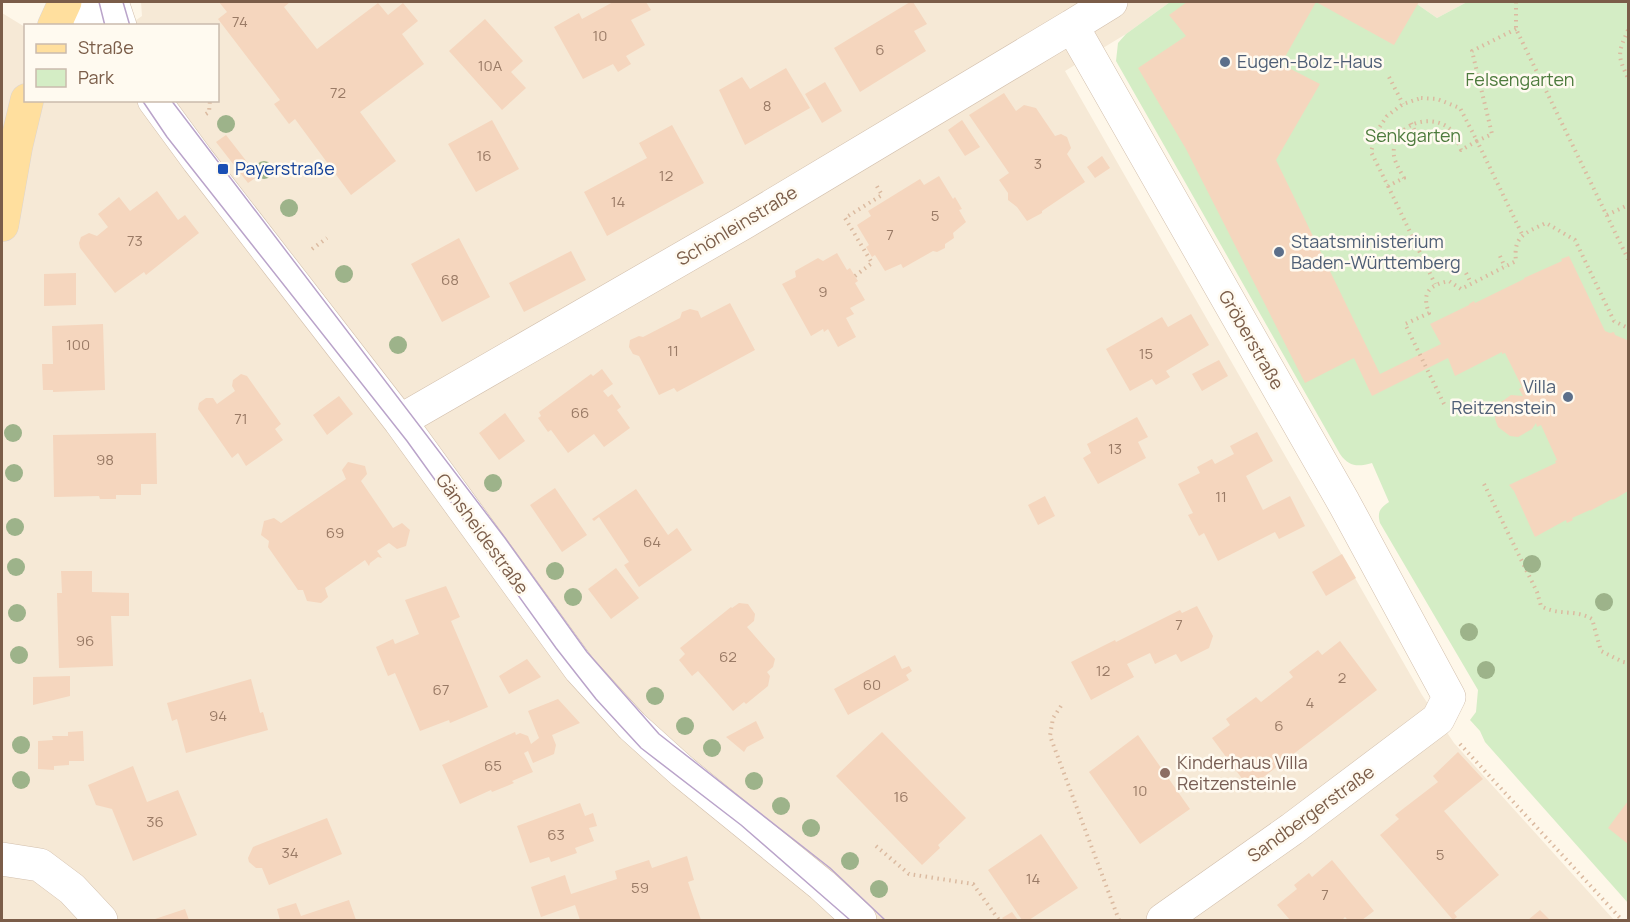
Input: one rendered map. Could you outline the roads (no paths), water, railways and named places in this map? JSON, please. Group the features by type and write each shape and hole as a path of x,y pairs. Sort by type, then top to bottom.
{"main road":[{"path":"55,24 65,2"},
{"path":"2,225 27,102"}],"street":[{"path":"78,2 95,24"},
{"path":"112,2 119,24"},
{"path":"1072,26 1111,2"},
{"name":"Schönleinstraße","path":"400,421 745,222 1072,26"},
{"name":"Gröberstraße","path":"1072,26 1344,503 1449,697"},
{"name":"Gänsheidestraße","path":"155,102 400,421 580,669 632,726 683,772 822,885 860,921"},
{"name":"Sandbergerstraße","path":"1163,921 1292,829 1438,719 1449,697"},
{"path":"2,859 40,865 72,889 101,921"}],"tram line":[{"path":"99,2 104,24"},
{"path":"123,2 129,24"},
{"path":"143,102 167,137 407,441 556,648 596,699 641,748 741,825 850,920"},
{"path":"173,102 505,538 587,652 659,734 830,868 885,920"}],"place":[{"name":"Eugen-Bolz-Haus","path":"1225,62"},
{"name":"Payerstraße","path":"223,169"},
{"name":"Staatsministerium Baden-Württemberg","path":"1279,252"},
{"name":"Villa Reitzenstein","path":"1568,397"},
{"name":"Kinderhaus Villa Reitzensteinle","path":"1165,773"}],"park label":[{"name":"Felsengarten","path":"1520,80"},
{"name":"Senkgarten","path":"1413,136"}]}
